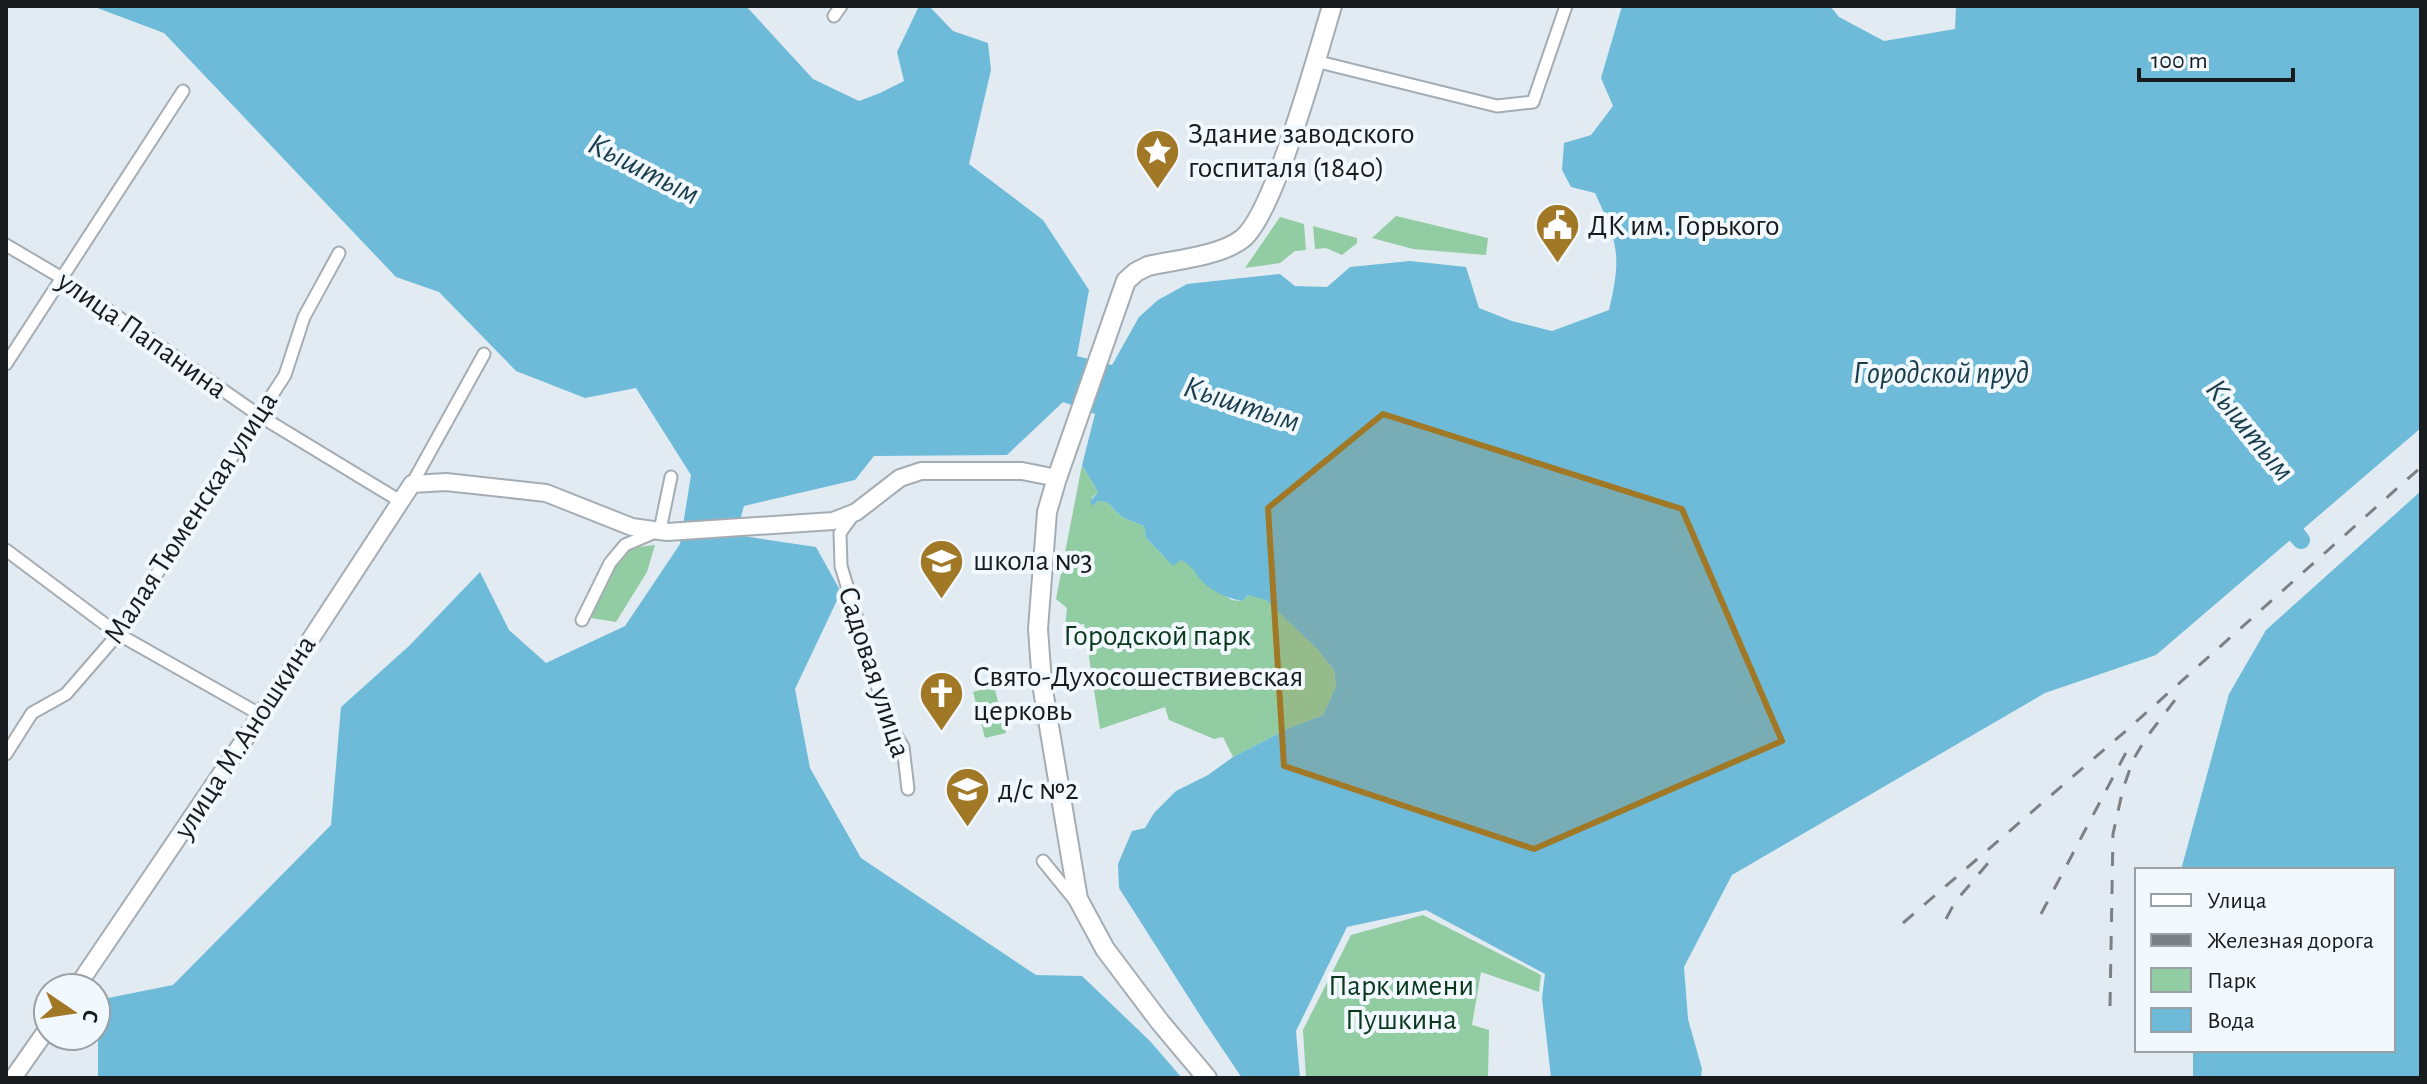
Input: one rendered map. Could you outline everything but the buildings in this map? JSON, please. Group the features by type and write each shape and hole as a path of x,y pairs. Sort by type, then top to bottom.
{"main road":[{"path":"1207,1078 1105,949 1083,910 1076,890 1039,649 1044,535 1057,478 1124,288 1136,272 1148,266 1225,248 1242,239 1255,225 1276,177 1332,6"}],"street":[{"path":"1315,61 1497,106 1533,102 1566,6"},
{"path":"6,364 183,91"},
{"name":"улица Папанина","path":"6,245 62,278 260,416 400,501"},
{"name":"Малая Тюменская улица","path":"6,754 32,713 66,694 118,634 285,375 304,317 339,253"},
{"name":"улица М.Аношкина","path":"87,972 261,715 412,484 484,354"},
{"path":"412,484 446,482 546,493 632,527 679,531 833,521 856,512 900,478 921,471 1022,471 1057,478"},
{"path":"660,530 671,477"},
{"name":"Садовая улица","path":"856,512 840,533 841,566 888,722 903,747 908,789"},
{"path":"582,620 610,563 625,545 660,530"},
{"path":"6,550 118,634 261,715"},
{"path":"1043,861 1083,910"},
{"path":"13,1078 32,1051"}],"highlighted area":[{"path":"1383,414 1682,509 1782,741 1534,849 1284,766 1268,508"}],"green space":[{"path":"1396,216 1488,238 1486,255 1413,249 1372,238"},
{"path":"1280,217 1304,224 1306,250 1295,251 1280,263 1245,268"},
{"path":"1313,226 1357,238 1357,243 1342,255 1326,248 1315,249"},
{"name":"Городской парк","path":"1082,465 1098,492 1092,498 1094,505 1098,501 1107,502 1122,517 1144,526 1146,538 1164,557 1181,560 1194,567 1203,582 1232,600 1242,601 1248,595 1266,599 1318,650 1334,670 1336,686 1323,715 1287,729 1233,757 1223,737 1214,739 1169,720 1165,707 1100,729 1084,624 1065,626 1067,608 1056,599"},
{"path":"655,545 647,572 616,622 591,618 606,581 630,548"},
{"path":"994,686 1006,733 985,738 973,692"},
{"name":"Парк имени Пушкина","path":"1423,915 1541,975 1539,992 1481,972 1472,1025 1489,1030 1488,1078 1306,1078 1303,1030 1351,935"}],"water":[{"name":"Городской пруд","path":"92,6 746,6 813,79 859,101 904,81 897,52 919,6 929,6 953,31 988,43 991,70 969,164 1043,220 1089,290 1077,356 1112,365 1139,317 1158,300 1187,284 1280,274 1295,286 1327,287 1350,267 1410,261 1466,267 1479,308 1512,321 1552,331 1609,310 1616,276 1616,250 1609,225 1595,193 1571,187 1562,170 1564,143 1591,135 1613,106 1601,78 1622,6 1830,6 1839,17 1884,41 1955,29 1956,6 2421,6 2421,428 2156,655 2045,693 1732,875 1684,967 1688,1019 1702,1069 1701,1078 1551,1078 1542,998 1545,974 1426,910 1347,927 1296,1031 1300,1078 1242,1078 1119,888 1118,864 1132,831 1145,828 1154,813 1176,791 1287,729 1323,715 1336,686 1334,670 1318,650 1266,600 1248,595 1242,601 1218,593 1181,560 1173,566 1146,538 1144,526 1122,517 1107,502 1098,501 1093,506 1090,502 1098,492 1082,465 1095,414 1063,402 1007,455 874,456 855,480 744,506 736,535 816,547 841,592 795,689 810,768 861,858 1036,975 1082,976 1150,1041 1182,1078 98,1078 98,1052 112,1052 112,997 173,985 331,825 341,707 409,646 480,572 509,630 546,663 625,626 680,544 691,475 636,388 585,398 516,371 439,292 396,277 164,33"},
{"path":"2421,491 2421,1078 2193,1078 2193,1052 2395,1052 2395,868 2182,868 2229,694 2266,630"}],"waterway":[{"name":"Кыштым","path":"2281,516 2301,540"}],"railway":[{"path":"1903,923 2128,729 2421,467"},
{"path":"2110,1006 2113,834 2133,760 2178,696"},
{"path":"2041,914 2131,743"},
{"path":"1946,919 1955,902 1995,855"}],"place":[{"name":"Здание заводского госпиталя (1840)","path":"1157,190"},
{"name":"ДК им. Горького","path":"1557,265"},
{"name":"школа №3","path":"942,600"},
{"name":"Свято-Духосошествиевская церковь","path":"942,733"},
{"name":"д/с №2","path":"967,829"}]}
